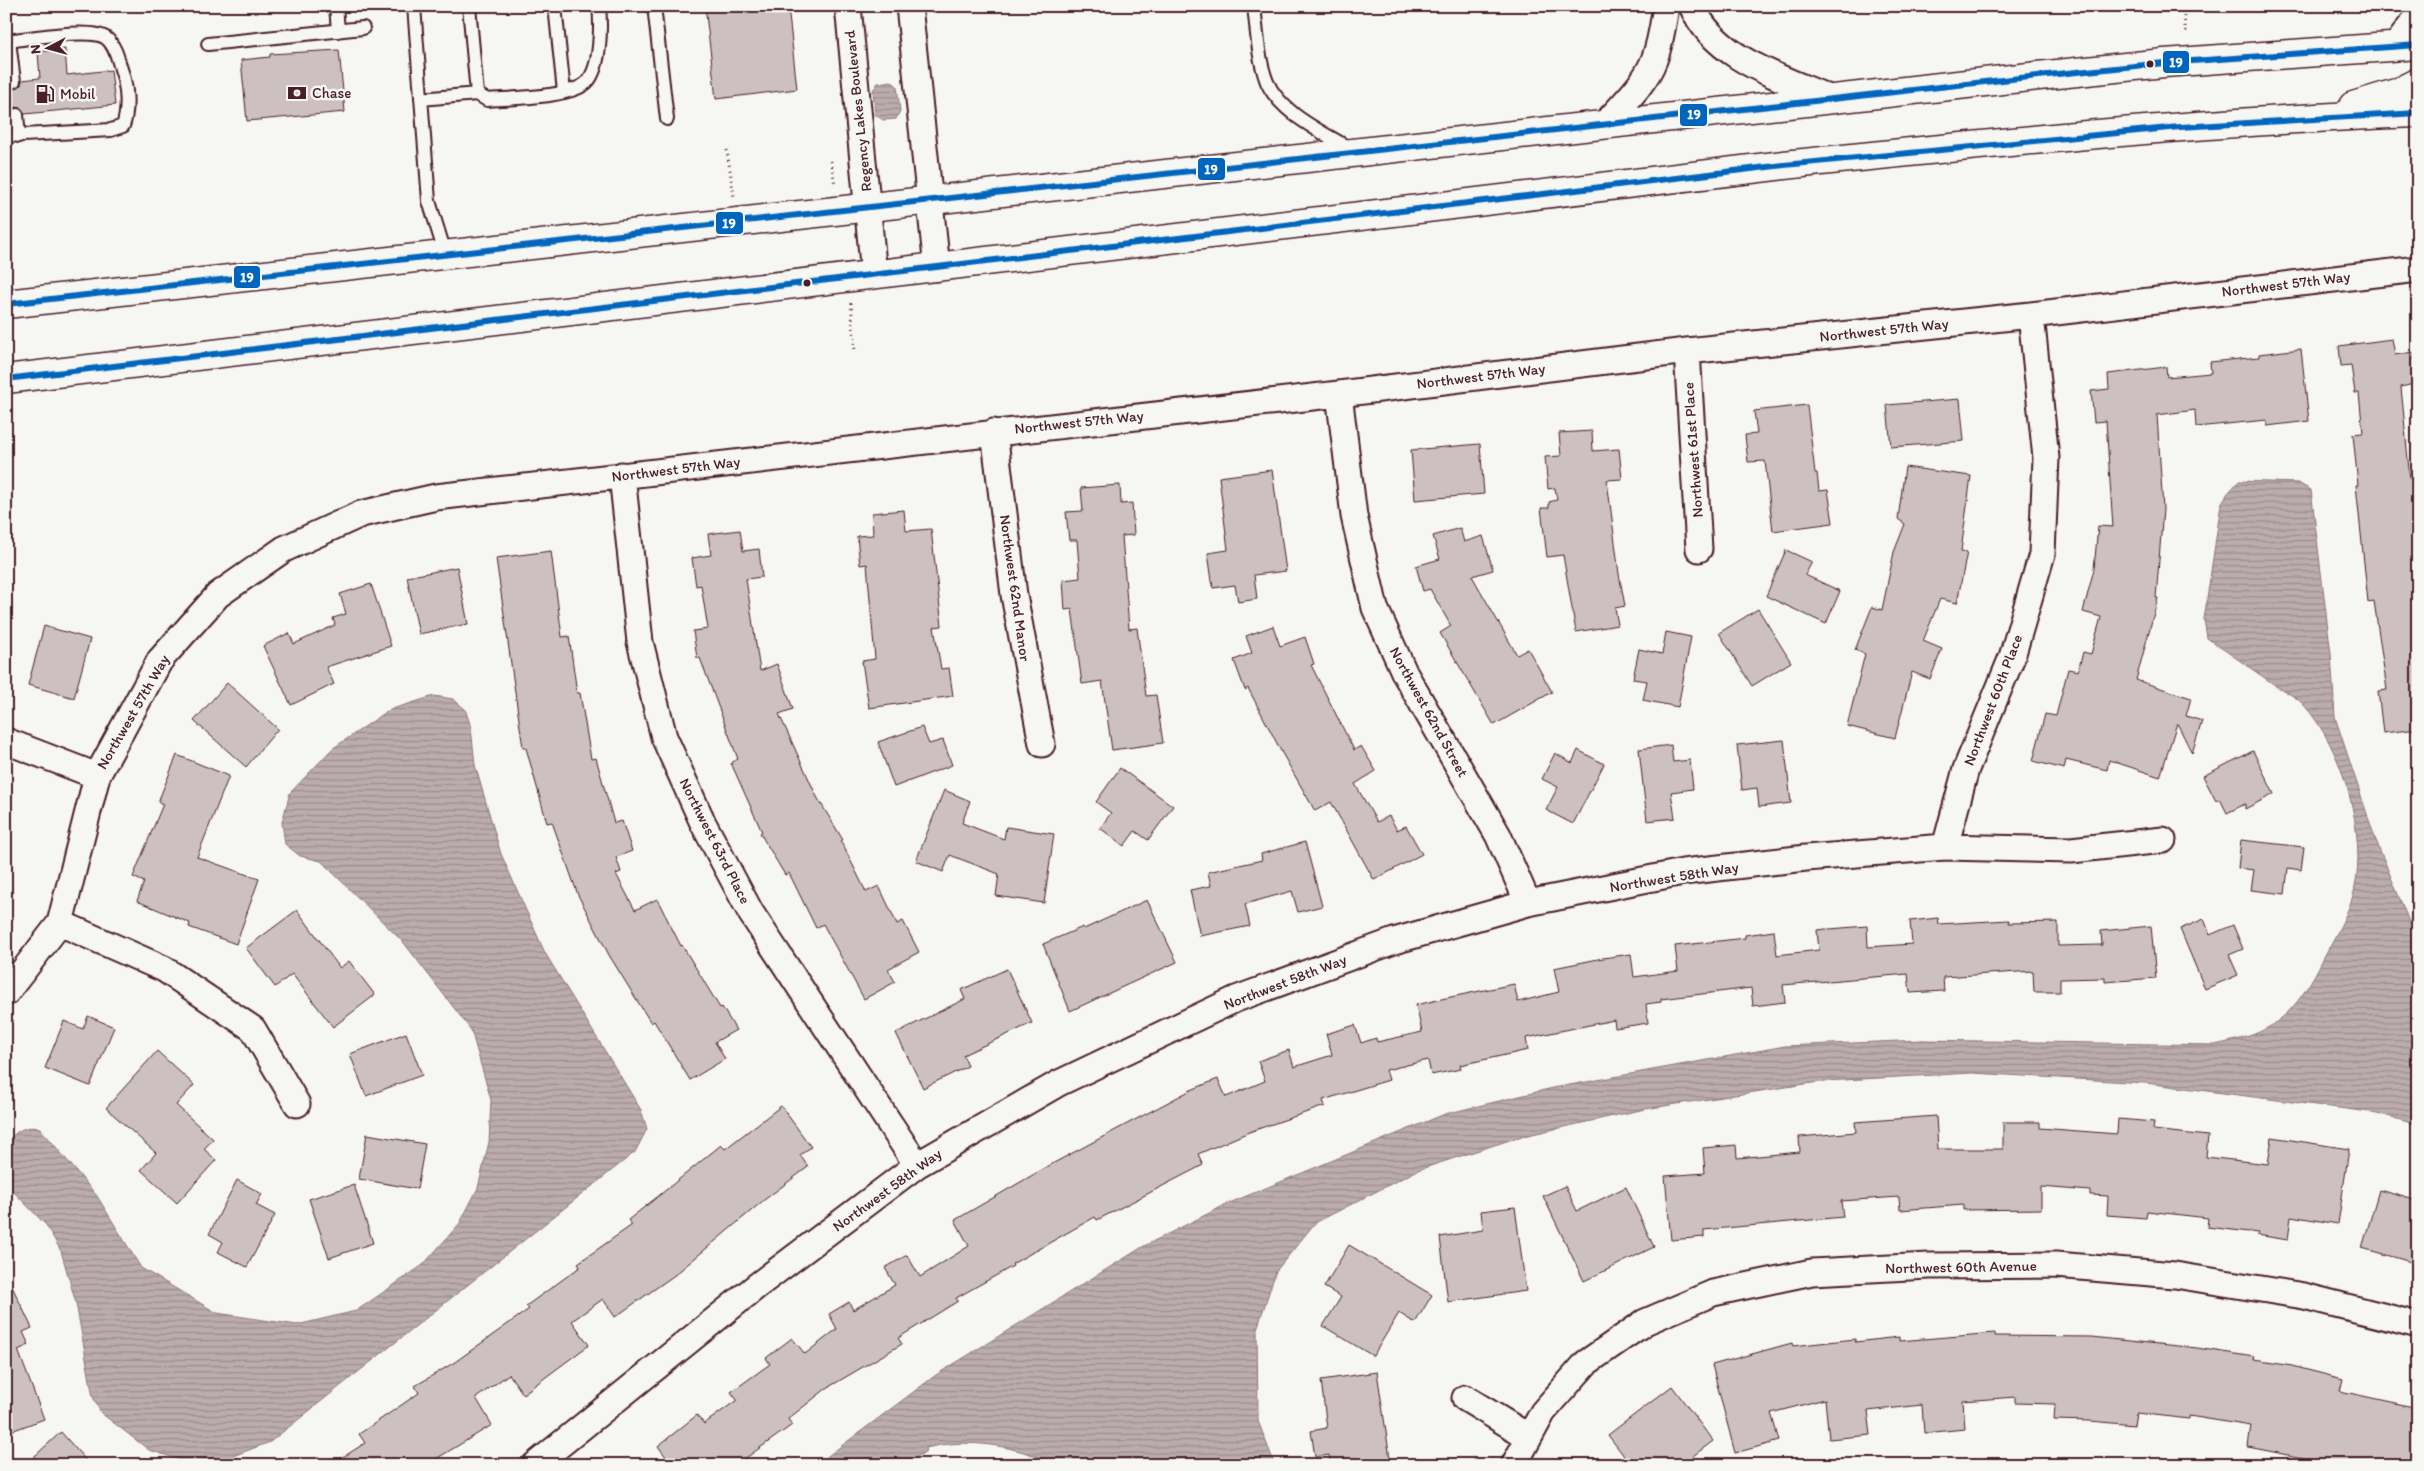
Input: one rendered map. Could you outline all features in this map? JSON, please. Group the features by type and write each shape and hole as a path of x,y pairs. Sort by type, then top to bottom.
{"main road":[{"path":"6,304 444,253 1831,99 2157,64 2407,46"},
{"path":"2316,118 2396,93 2418,82"},
{"path":"6,380 1784,164 2043,138 2316,118 2418,113"}],"street":[{"name":"Regency Lakes Boulevard","path":"848,6 874,275"},
{"path":"909,6 937,268"},
{"path":"1605,124 1638,86 1654,62 1660,44 1666,6"},
{"path":"1692,6 1707,32 1732,54 1831,99"},
{"path":"2407,46 2418,16"},
{"name":"Northwest 57th Way","path":"6,993 60,923 97,776 160,660 218,595 284,549 361,514 436,497 1339,394 1687,351 2031,315 2418,269"},
{"name":"Northwest 60th Place","path":"1945,847 1966,769 2012,657 2042,554 2046,458 2031,315"},
{"name":"Northwest 61st Place","path":"1687,351 1699,549"},
{"name":"Northwest 62nd Street","path":"1339,394 1354,516 1376,608 1405,674 1498,835 1528,903"},
{"name":"Northwest 62nd Manor","path":"994,432 1014,595 1042,744"},
{"name":"Northwest 63rd Place","path":"622,475 640,642 664,737 703,823 751,913 917,1165"},
{"path":"6,741 97,776"},
{"name":"Northwest 58th Way","path":"535,1465 758,1285 917,1165 1058,1083 1236,999 1394,942 1528,903 1682,872 1806,858 1945,847 2071,850 2164,840"},
{"path":"60,923 164,969 253,1029 297,1104"},
{"name":"Northwest 60th Avenue","path":"1514,1465 1543,1412 1586,1363 1645,1322 1713,1293 1812,1272 1928,1266 2056,1265 2155,1273 2304,1296 2418,1325"},
{"path":"1465,1398 1529,1437"}],"lane":[{"path":"336,6 338,31"},
{"path":"414,6 429,201 444,253"},
{"path":"469,6 477,94"},
{"path":"555,6 564,92"},
{"path":"421,99 477,94 486,100 564,92 587,82 595,67 601,26 599,6"},
{"path":"654,6 667,119"},
{"path":"1254,6 1259,50 1268,83 1284,106 1354,152"},
{"path":"208,44 363,28"},
{"path":"14,81 8,41 89,33 106,38 114,49 123,74 128,113 123,126 111,130 12,136 17,115"}],"path":[{"path":"727,150 737,221"}],"shaded area":[{"path":"891,81 897,86 900,111 896,119 883,120 875,114 873,90 878,83"},
{"path":"2239,481 2298,483 2311,490 2331,654 2335,717 2375,838 2408,919 2418,931 2418,1125 2377,1113 2146,1083 1972,1073 1825,1081 1645,1109 1519,1137 1418,1170 1315,1223 1276,1271 1257,1329 1258,1421 1275,1465 1057,1465 1042,1458 1009,1448 959,1443 926,1448 925,1452 903,1465 816,1465 936,1375 1144,1246 1227,1204 1445,1114 1553,1088 1785,1046 1922,1040 2215,1045 2254,1034 2275,1023 2290,1010 2304,993 2345,917 2354,892 2358,845 2349,793 2330,744 2317,722 2296,698 2207,638 2204,619 2221,504"},
{"path":"434,696 453,699 465,709 471,727 475,765 501,854 545,953 641,1110 647,1129 635,1152 270,1442 217,1462 191,1463 149,1450 101,1413 93,1397 76,1303 61,1251 46,1225 6,1184 6,1142 25,1128 40,1128 97,1196 141,1268 217,1313 297,1325 356,1311 423,1265 460,1223 478,1188 489,1142 491,1100 471,1030 404,943 321,861 300,856 285,844 282,822 290,793 332,749 389,710"}],"building":[{"path":"705,6 788,6 797,89 716,99"},
{"path":"65,49 67,75 111,70 115,105 25,114 21,108 16,107 6,116 6,83 10,88 15,89 21,85 22,80 40,78 38,52"},
{"path":"339,50 345,112 247,121 241,60 270,57 270,54"},
{"path":"2392,339 2395,355 2413,352 2418,383 2401,387 2410,480 2418,480 2418,729 2383,733 2378,691 2387,690 2374,601 2368,602 2356,485 2358,485 2353,434 2363,433 2359,393 2355,393 2351,365 2341,366 2339,346"},
{"path":"2301,349 2309,421 2267,426 2267,420 2196,427 2195,410 2157,415 2163,509 2156,598 2158,598 2136,680 2191,698 2186,716 2202,721 2192,753 2177,723 2160,777 2109,760 2107,770 2066,760 2064,769 2033,761 2045,714 2056,716 2068,669 2078,671 2083,652 2091,654 2101,617 2083,612 2094,569 2098,526 2113,527 2106,421 2094,422 2091,391 2109,389 2108,374 2166,367 2167,377 2211,373 2210,362 2259,357 2259,354"},
{"path":"1960,399 1964,441 1891,447 1887,405"},
{"path":"1807,405 1815,473 1817,473 1819,491 1828,490 1833,523 1773,531 1765,461 1748,462 1745,435 1757,434 1754,411"},
{"path":"1592,431 1593,451 1619,449 1622,479 1607,480 1625,606 1615,608 1618,625 1576,632 1563,555 1547,557 1541,508 1549,508 1549,502 1557,500 1555,488 1548,489 1545,457 1561,456 1559,433"},
{"path":"1480,444 1484,494 1415,500 1411,450"},
{"path":"1905,467 1971,476 1961,551 1967,552 1957,603 1940,599 1923,641 1942,649 1930,679 1912,672 1895,738 1847,726 1865,654 1855,650 1872,607 1882,610 1894,552 1905,524 1898,519"},
{"path":"1272,470 1286,571 1254,575 1257,599 1238,602 1235,585 1213,588 1208,553 1228,550 1219,477"},
{"path":"1120,485 1121,504 1132,503 1134,535 1122,536 1129,629 1137,628 1146,696 1156,695 1163,743 1112,750 1102,681 1082,684 1072,609 1065,610 1063,580 1080,578 1077,540 1069,540 1066,512 1083,511 1081,488"},
{"path":"904,510 906,531 931,529 942,626 934,627 941,669 949,668 953,696 869,708 862,661 875,659 867,564 860,565 857,536 873,535 872,513"},
{"path":"1460,528 1464,542 1483,536 1493,570 1472,576 1517,655 1528,649 1552,692 1494,725 1440,633 1451,626 1430,589 1423,591 1416,566 1440,559 1433,536"},
{"path":"740,530 743,551 759,549 762,577 746,579 760,671 777,664 793,709 779,714 817,797 843,840 841,841 866,892 879,886 897,924 903,921 919,952 888,969 895,982 864,999 823,924 816,928 789,873 785,875 760,833 762,832 731,763 738,759 700,658 697,658 693,631 708,629 701,585 696,586 692,558 711,555 708,534"},
{"path":"1786,550 1812,562 1805,575 1840,591 1826,624 1766,596"},
{"path":"551,551 562,637 569,636 577,693 580,693 591,759 596,758 614,823 622,821 632,851 616,857 621,872 616,874 635,910 657,899 681,946 736,1030 715,1042 725,1059 690,1080 654,1021 651,1023 609,955 578,895 552,822 547,823 526,748 523,748 496,558"},
{"path":"457,567 468,624 419,634 407,577"},
{"path":"371,584 391,646 326,667 334,684 291,705 263,646 289,633 294,644 335,625 333,618 346,614 340,594"},
{"path":"1758,609 1791,662 1752,686 1719,633"},
{"path":"44,626 90,639 74,698 28,685"},
{"path":"1273,626 1280,646 1305,637 1314,664 1311,665 1354,750 1361,746 1376,771 1355,784 1377,822 1389,816 1397,830 1406,826 1422,854 1374,880 1331,802 1315,811 1248,688 1245,690 1234,660 1252,653 1246,636"},
{"path":"1666,632 1691,637 1678,707 1643,700 1647,681 1633,679 1639,649 1662,654"},
{"path":"227,683 278,729 246,767 194,721"},
{"path":"922,727 929,744 943,740 952,765 894,787 878,742"},
{"path":"1784,740 1791,803 1759,807 1757,788 1742,790 1737,745"},
{"path":"1671,745 1673,762 1690,760 1693,789 1671,792 1675,818 1647,821 1639,749"},
{"path":"1578,750 1604,764 1573,824 1546,810 1558,787 1542,779 1555,753 1572,763"},
{"path":"2253,751 2274,794 2245,809 2245,804 2227,813 2220,799 2216,801 2203,776"},
{"path":"177,755 229,776 197,857 259,879 236,944 189,927 190,923 137,901 144,882 133,877 163,804 158,802"},
{"path":"1120,768 1173,806 1148,840 1135,831 1124,846 1100,828 1111,813 1096,802"},
{"path":"944,790 970,801 962,823 1004,839 1006,827 1054,834 1044,903 996,896 999,874 950,855 943,872 916,861"},
{"path":"2241,840 2304,847 2301,870 2288,868 2285,894 2251,890 2254,870 2238,868"},
{"path":"1305,842 1322,906 1298,912 1292,891 1245,904 1250,926 1200,936 1190,890 1211,886 1208,872 1262,860 1261,854"},
{"path":"1147,900 1177,962 1070,1011 1043,944 1083,927 1084,929"},
{"path":"297,910 340,968 349,961 375,995 333,1027 292,974 275,987 246,948"},
{"path":"1938,918 1939,924 2009,920 2009,923 2058,922 2058,946 2102,945 2101,931 2151,926 2156,978 2105,982 2105,978 2060,979 2060,992 2034,992 2033,971 1943,977 1944,991 1910,993 1908,974 1783,985 1785,1002 1753,1006 1751,988 1661,999 1661,1002 1646,1004 1648,1023 1615,1028 1614,1020 1526,1038 1528,1050 1460,1065 1461,1069 1431,1075 1428,1060 1386,1070 1389,1080 1323,1100 1325,1106 1249,1132 1198,1154 1203,1165 1097,1220 1095,1217 956,1298 958,1301 898,1338 902,1344 827,1388 788,1419 792,1425 736,1465 672,1465 658,1446 697,1415 704,1424 737,1400 731,1392 770,1364 766,1358 792,1338 805,1354 837,1329 829,1314 849,1302 853,1310 895,1285 885,1268 907,1255 920,1277 969,1246 955,1220 1050,1165 1191,1090 1218,1079 1226,1097 1265,1081 1258,1061 1289,1050 1294,1067 1332,1055 1326,1034 1355,1025 1361,1043 1376,1038 1377,1042 1422,1032 1416,1005 1446,998 1514,984 1518,1002 1559,992 1554,968 1631,954 1634,977 1678,971 1675,946 1745,938 1745,935 1774,931 1777,955 1819,950 1817,930 1867,926 1868,947 1912,944 1910,921"},
{"path":"2204,919 2210,935 2233,925 2243,949 2229,955 2238,975 2205,989 2180,929"},
{"path":"1007,969 1032,1023 963,1055 968,1066 923,1088 896,1033 965,999 961,990"},
{"path":"88,1016 114,1027 90,1086 45,1068 64,1021 83,1029"},
{"path":"406,1033 422,1075 366,1096 350,1054"},
{"path":"157,1051 194,1085 176,1105 213,1139 204,1149 216,1160 177,1203 141,1170 156,1153 106,1108"},
{"path":"781,1106 811,1147 800,1155 808,1167 764,1200 676,1274 615,1317 603,1299 572,1321 589,1345 523,1394 509,1374 476,1398 492,1425 426,1465 331,1465 365,1443 359,1434 419,1393 415,1386 455,1362 529,1309 526,1306 580,1267 578,1263 632,1225 628,1220 721,1145 725,1149"},
{"path":"1936,1116 1938,1149 2003,1149 2003,1122 2040,1122 2040,1128 2117,1134 2118,1119 2154,1122 2153,1130 2208,1136 2206,1157 2268,1164 2272,1137 2349,1149 2338,1224 2291,1216 2288,1240 2257,1235 2258,1233 2207,1227 2208,1218 2147,1211 2146,1218 2107,1215 2108,1196 2090,1195 2090,1191 2041,1187 2041,1209 1963,1210 1963,1205 1900,1210 1899,1197 1841,1201 1843,1217 1704,1230 1704,1237 1671,1240 1665,1176 1705,1173 1703,1148 1736,1145 1737,1158 1800,1152 1799,1137 1856,1132 1855,1122"},
{"path":"367,1134 425,1144 417,1189 359,1179"},
{"path":"237,1180 262,1194 256,1205 275,1215 247,1267 218,1252 223,1242 209,1234"},
{"path":"354,1185 373,1243 329,1258 309,1199"},
{"path":"1565,1186 1577,1211 1626,1187 1654,1247 1584,1281 1543,1196"},
{"path":"2379,1190 2418,1201 2418,1264 2362,1248"},
{"path":"1515,1207 1526,1291 1448,1302 1440,1237 1483,1230 1481,1211"},
{"path":"1349,1245 1432,1295 1415,1323 1399,1313 1373,1356 1323,1326 1341,1297 1324,1287"},
{"path":"6,1274 32,1328 23,1332 29,1345 18,1350 44,1419 6,1433"},
{"path":"1995,1333 1995,1336 2091,1337 2197,1348 2255,1357 2254,1360 2292,1366 2343,1379 2340,1391 2418,1408 2418,1465 2340,1465 2248,1447 2251,1426 2189,1416 2189,1419 2136,1413 2134,1425 2054,1420 2055,1404 2015,1403 2015,1397 1963,1401 1965,1429 1924,1433 1922,1405 1868,1411 1871,1435 1829,1439 1825,1399 1771,1413 1779,1441 1735,1453 1712,1365 1792,1343 1793,1346 1855,1339 1855,1342 1899,1337 1899,1341"},
{"path":"1377,1372 1391,1465 1331,1465 1329,1455 1315,1457 1311,1431 1327,1428 1321,1380"},
{"path":"1672,1386 1713,1441 1681,1465 1631,1465 1608,1435"},
{"path":"61,1432 90,1465 25,1465"}],"transit line":[{"name":"19","path":"6,304 2038,76 2164,63 2418,45"},
{"name":"19","path":"6,379 1784,165 2180,127 2418,113"}],"place":[{"name":"Chase","path":"297,93"},
{"name":"Mobil","path":"45,94"}]}
